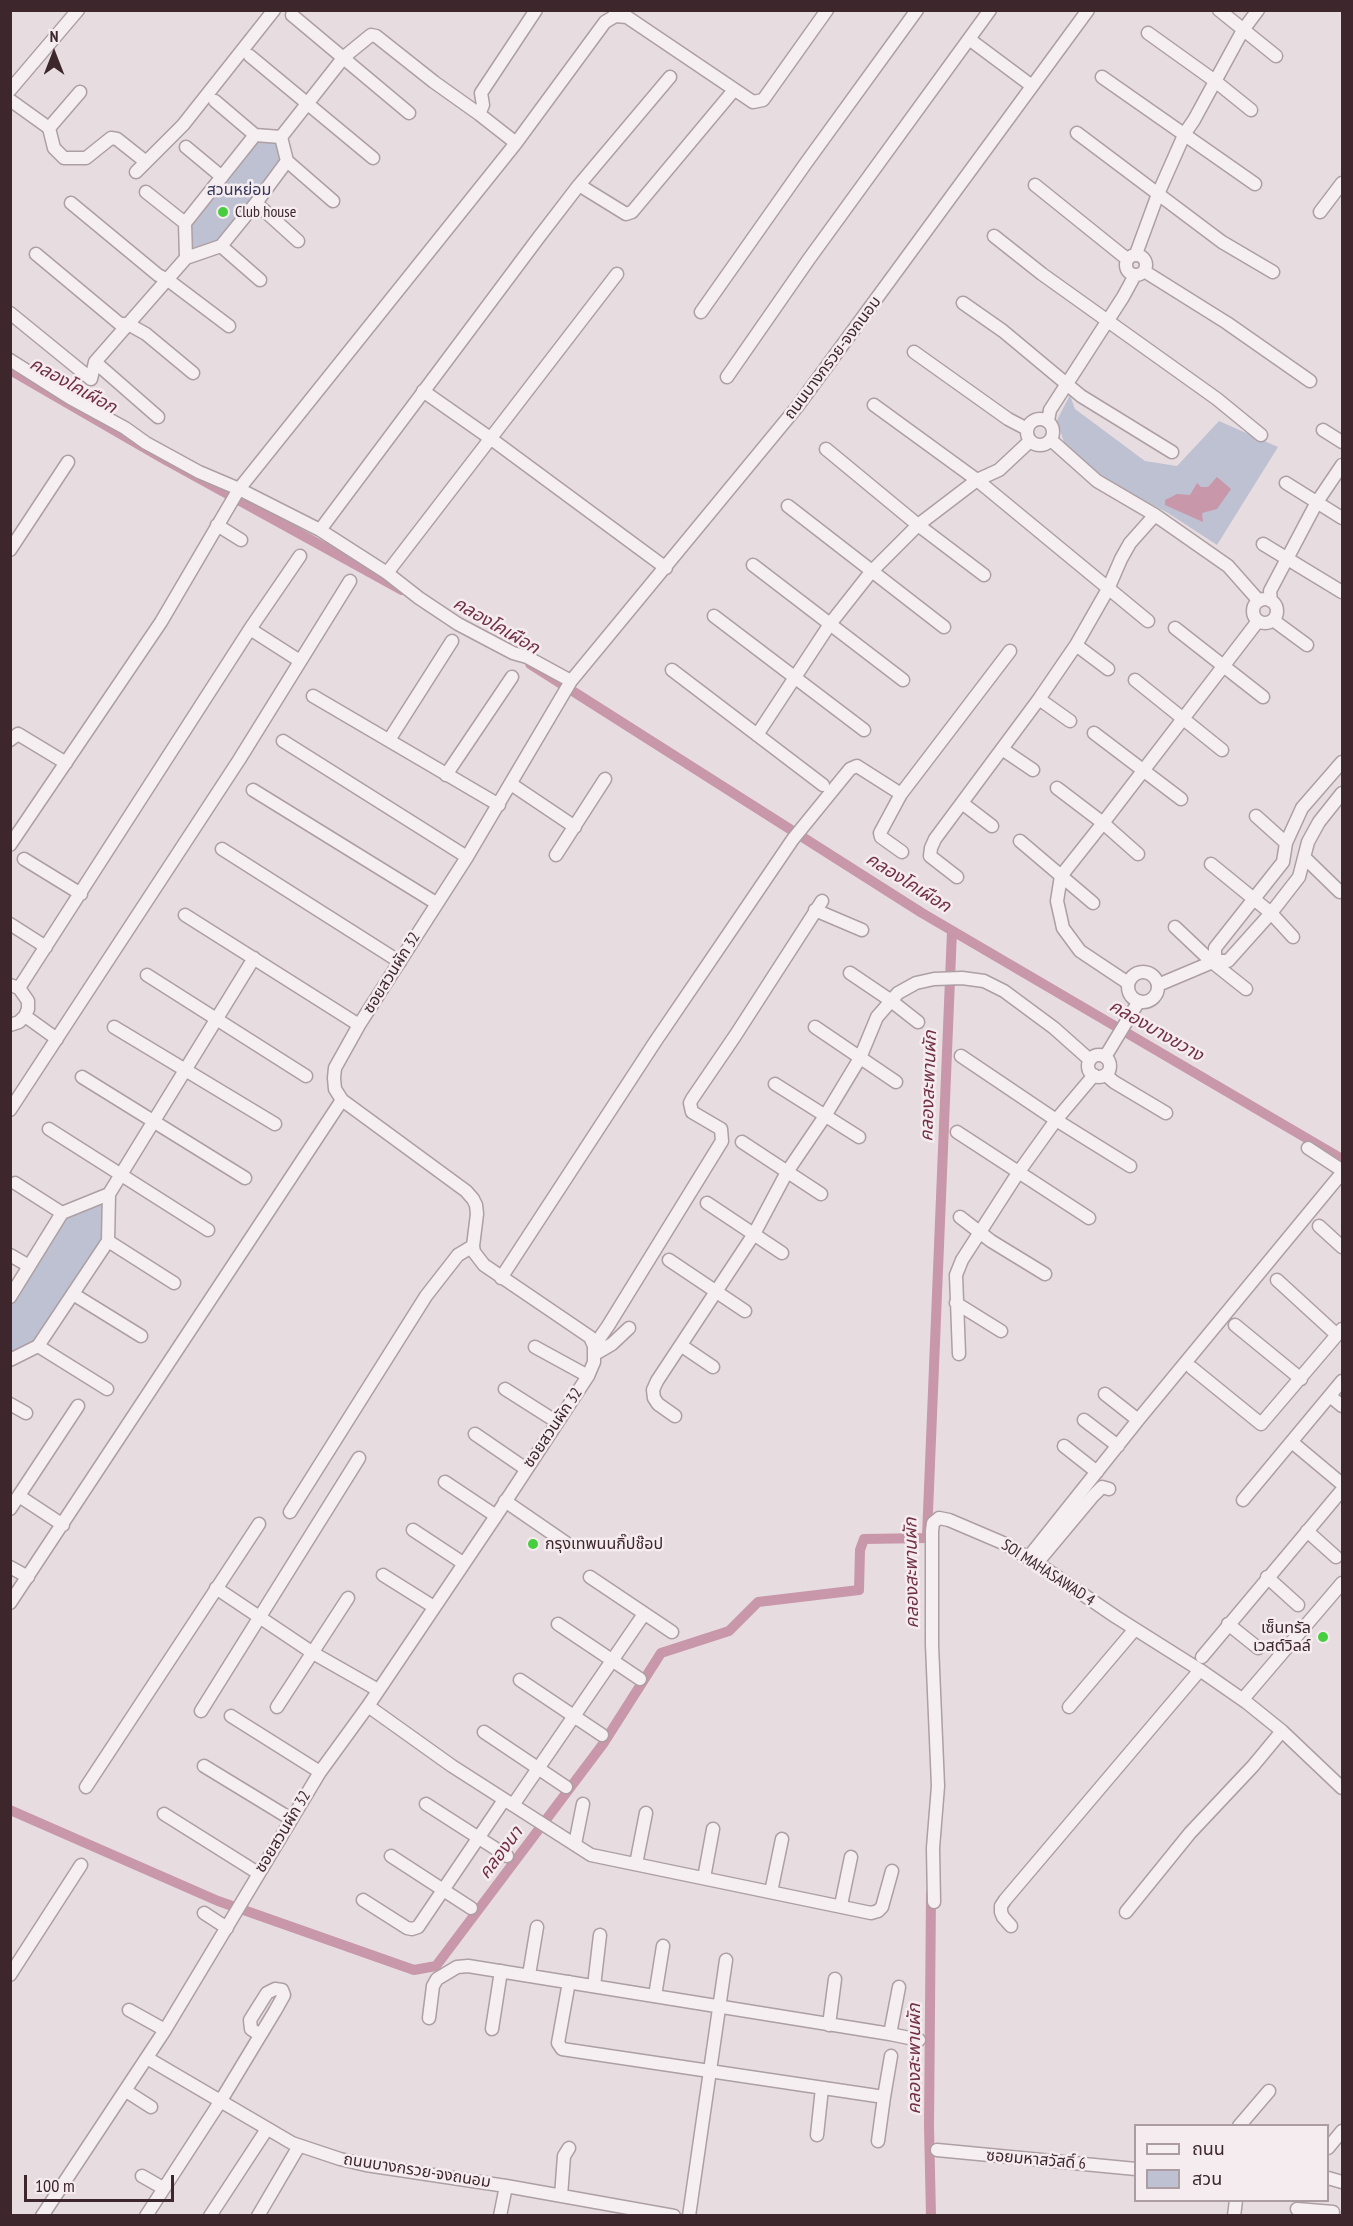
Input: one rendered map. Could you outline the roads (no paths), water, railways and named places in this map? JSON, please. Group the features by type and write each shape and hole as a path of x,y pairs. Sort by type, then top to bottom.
{"street":[{"path":"10,90 78,10"},
{"path":"136,172 183,125 274,10"},
{"path":"479,114 483,105 481,93 536,10"},
{"path":"10,845 161,622 235,495 516,143 605,22 615,13 627,17 753,102 763,100 827,10"},
{"path":"701,312 918,10"},
{"path":"727,376 808,259 990,10"},
{"name":"ถนนบางกรวย-จงถนอม","path":"568,686 797,407 1088,10"},
{"path":"1219,10 1276,56"},
{"path":"1258,10 1243,30 1185,133 1126,267 1227,323 1310,381"},
{"path":"292,15 410,113"},
{"path":"1148,33 1251,110"},
{"path":"281,137 344,57 366,37 376,36 516,143"},
{"path":"969,39 1032,86"},
{"path":"250,56 373,158"},
{"path":"320,530 579,185 670,77"},
{"path":"1102,77 1255,184"},
{"path":"579,185 626,214 632,212 734,90"},
{"path":"49,128 80,92"},
{"path":"10,100 49,128 54,148 64,158 86,158 111,138 117,139 146,162"},
{"path":"216,101 255,135 281,137"},
{"path":"1077,134 1222,242 1273,272"},
{"path":"186,258 185,223 255,135"},
{"path":"281,137 287,160 333,201"},
{"path":"186,147 222,177"},
{"path":"10,313 91,379 95,362 186,258 221,246 287,160"},
{"path":"1320,212 1342,183"},
{"path":"915,352 1008,419 1027,429 1030,441 1034,444 1043,445 1051,440 1053,432 1048,421 1050,410 1145,261 1131,256 1035,185"},
{"path":"146,192 185,223"},
{"path":"71,203 158,275 229,326"},
{"path":"256,203 298,241"},
{"path":"994,236 1042,274 1217,399 1261,435"},
{"path":"221,246 260,280"},
{"path":"36,254 120,324 128,324 146,334 193,373"},
{"path":"387,573 617,274"},
{"path":"963,303 1003,332 1066,385 1172,452"},
{"path":"10,360 235,495 320,530 387,573 458,624 513,653 527,657 568,686"},
{"path":"95,362 158,417"},
{"path":"423,391 666,568"},
{"path":"874,405 977,480 1148,621"},
{"path":"1027,429 1036,419 1048,421"},
{"path":"1323,430 1342,442"},
{"path":"1051,440 1097,481 1155,515 1228,566 1277,610 1273,620 1267,623 1258,621"},
{"path":"757,735 830,624 872,572 918,525 977,480 999,470 1030,441"},
{"path":"826,448 918,525 984,575"},
{"path":"10,550 68,462"},
{"path":"1258,621 1253,611 1265,601 1317,502 1342,465"},
{"path":"1286,483 1342,518"},
{"path":"788,506 944,627"},
{"path":"957,877 934,861 930,856 931,848 1076,645 1108,589 1130,543 1155,515"},
{"path":"217,525 241,540"},
{"path":"1263,544 1342,592"},
{"path":"10,1025 19,1022 25,1016 28,1001 24,993 15,986 46,947 250,629 300,556"},
{"path":"753,565 903,680"},
{"path":"10,1110 239,760 350,580"},
{"path":"714,616 864,730"},
{"path":"1273,620 1307,645"},
{"path":"1128,983 1134,974 1144,972 1153,976 1158,985 1153,998 1144,1002 1139,1001 1131,996 1128,983 1080,951 1063,927 1057,901 1061,876 1258,621"},
{"path":"1175,628 1263,697"},
{"path":"250,629 300,661"},
{"path":"389,740 452,641"},
{"path":"1076,645 1108,669"},
{"path":"902,852 881,837 880,833 886,818 901,794 1010,651"},
{"path":"672,670 823,785"},
{"path":"446,775 512,677"},
{"path":"1135,680 1222,750"},
{"name":"ซอยสวนผัก 32","path":"342,1100 335,1089 335,1068 359,1025 499,805 568,686"},
{"path":"313,696 499,805"},
{"path":"1039,699 1070,721"},
{"path":"1094,733 1181,799"},
{"path":"10,740 18,734 66,763"},
{"path":"283,741 467,857"},
{"path":"1002,749 1033,770"},
{"path":"1213,962 1215,948 1283,862 1286,843 1302,808 1342,762"},
{"path":"501,1278 655,1042 793,839 850,769 857,766 901,794"},
{"path":"556,855 605,779"},
{"path":"511,784 575,827"},
{"path":"1057,788 1138,854"},
{"path":"253,790 436,903"},
{"path":"1158,985 1213,962 1228,962 1299,877 1308,842 1319,822 1342,794"},
{"path":"962,803 992,826"},
{"path":"1256,816 1286,843"},
{"path":"1020,841 1093,903"},
{"path":"222,849 400,962"},
{"path":"1305,858 1340,892"},
{"path":"24,859 81,894"},
{"path":"1211,864 1271,913 1293,937"},
{"name":"ซอยสวนผัก 32","path":"42,2216 165,2030 320,1772 368,1706 588,1376 594,1362 594,1350 722,1141 721,1129 692,1112 690,1103 692,1099 818,906 862,930"},
{"path":"185,915 359,1025"},
{"path":"10,924 46,947"},
{"path":"1175,927 1246,989"},
{"path":"10,1359 38,1346 108,1241 109,1194 254,958"},
{"path":"850,973 918,1022"},
{"path":"147,975 306,1076"},
{"path":"675,1416 658,1404 654,1398 653,1390 657,1381 754,1234 787,1172 825,1116 860,1058 877,1017 898,993 916,983 934,979 962,978 984,981 1004,991 1054,1028 1090,1060"},
{"path":"1105,1057 1139,1001"},
{"path":"25,1016 57,1039"},
{"path":"114,1027 275,1124"},
{"path":"815,1027 896,1082"},
{"path":"961,1056 1056,1120 1130,1166"},
{"path":"959,1354 956,1275 962,1260 1018,1173 1056,1120 1100,1075 1110,1068 1105,1057 1097,1056 1090,1060"},
{"path":"1090,1060 1089,1068 1166,1113"},
{"path":"82,1077 245,1178"},
{"path":"775,1084 859,1137"},
{"path":"10,1603 342,1100 466,1191 476,1205 472,1246 484,1265 590,1337 594,1350 612,1344 629,1328"},
{"path":"49,1129 208,1230"},
{"path":"957,1131 1089,1218"},
{"path":"742,1143 821,1194"},
{"path":"1033,1561 1097,1472 1138,1420 1341,1174 1340,1169 1308,1148"},
{"path":"15,1183 62,1213"},
{"path":"10,1297 62,1213 109,1194"},
{"path":"706,1203 782,1252"},
{"path":"960,1217 991,1241 1045,1274"},
{"path":"1319,1226 1342,1247"},
{"path":"108,1241 174,1283"},
{"path":"290,1512 426,1296 458,1255 472,1246"},
{"path":"10,1255 29,1266"},
{"path":"669,1260 745,1311"},
{"path":"1192,1368 1258,1423 1264,1422 1340,1332 1276,1280"},
{"path":"73,1294 141,1336"},
{"path":"956,1303 1001,1331"},
{"path":"1235,1325 1301,1379"},
{"path":"38,1346 107,1389"},
{"path":"682,1346 713,1367"},
{"path":"535,1347 588,1376"},
{"path":"1243,1500 1293,1443 1342,1381"},
{"path":"505,1389 557,1422"},
{"path":"1105,1394 1138,1420"},
{"path":"1330,1396 1342,1406"},
{"path":"10,1404 26,1413"},
{"path":"10,1509 78,1406"},
{"path":"1084,1420 1118,1446"},
{"path":"475,1434 526,1469"},
{"path":"1293,1443 1342,1484"},
{"path":"1064,1446 1097,1472"},
{"path":"201,1711 359,1458"},
{"path":"445,1482 496,1516"},
{"path":"1033,1561 1093,1496 1102,1488 1109,1490"},
{"path":"1202,1657 1342,1490"},
{"path":"19,1496 63,1525"},
{"path":"505,1501 566,1543"},
{"name":"SOI MAHASAWAD 4","path":"933,1902 933,1848 938,1786 932,1646 933,1523 939,1518 1003,1543 1200,1670 1282,1731 1342,1788"},
{"path":"86,1787 259,1524"},
{"path":"413,1530 463,1563"},
{"path":"1307,1531 1336,1557"},
{"path":"10,1567 28,1577"},
{"path":"383,1575 434,1607"},
{"path":"590,1577 672,1632"},
{"path":"1267,1577 1298,1605"},
{"path":"1243,1700 1342,1583"},
{"path":"216,1588 313,1653 378,1690"},
{"path":"277,1707 348,1598"},
{"path":"363,1900 407,1928 418,1927 479,1838 538,1769 644,1614"},
{"path":"558,1624 640,1679"},
{"path":"1228,1624 1258,1648"},
{"path":"1069,1707 1135,1629"},
{"path":"1011,1926 1001,1912 1001,1906 1005,1900 1200,1670"},
{"path":"520,1680 602,1735"},
{"path":"368,1706 452,1766 591,1855 871,1913 878,1911 885,1901 892,1871"},
{"path":"231,1716 320,1772"},
{"path":"1126,1912 1190,1833 1253,1766 1282,1731"},
{"path":"484,1732 566,1787"},
{"path":"204,1766 291,1819"},
{"path":"426,1804 507,1856"},
{"path":"574,1844 583,1804"},
{"path":"636,1864 646,1813"},
{"path":"164,1814 258,1873"},
{"path":"704,1878 713,1829"},
{"path":"771,1892 782,1839"},
{"path":"391,1856 471,1908"},
{"path":"841,1905 851,1857"},
{"path":"10,1975 81,1865"},
{"path":"204,1913 227,1928"},
{"path":"529,1975 537,1927"},
{"path":"594,1986 600,1935"},
{"path":"655,1996 663,1946"},
{"path":"688,2216 726,1960"},
{"path":"429,2018 433,1986 437,1979 447,1971 468,1966 719,2005 919,2040"},
{"path":"492,2029 501,1971"},
{"path":"829,2025 835,1979"},
{"path":"568,1982 558,2043 562,2049 884,2097"},
{"path":"890,2034 899,1987"},
{"path":"129,2010 165,2030"},
{"path":"146,2216 260,2036"},
{"path":"878,2141 891,2056"},
{"name":"ถนนบางกรวย-จงถนอม","path":"147,2058 299,2146 366,2165 506,2186 674,2216"},
{"path":"816,2135 822,2088"},
{"path":"126,2091 152,2107"},
{"path":"1241,2124 1269,2091"},
{"path":"210,2216 267,2129"},
{"path":"1329,2147 1342,2131"},
{"path":"258,2216 299,2146"},
{"path":"561,2196 564,2156 569,2148"},
{"name":"ซอยมหาสวัสดิ์ 6","path":"937,2150 1134,2169"},
{"path":"142,2176 163,2188"},
{"path":"500,2216 506,2186"},
{"path":"1297,2208 1333,2212"}],"waterway":[{"name":"คลองโคเผือก","path":"10,370 162,458 402,590"},
{"name":"คลองโคเผือก","path":"530,664 922,913 1342,1159"},
{"name":"คลองสะพานผัก","path":"927,1536 952,931"},
{"name":"คลองนา","path":"10,1810 218,1901 414,1970 436,1966 603,1744 661,1653 729,1631 758,1602 859,1590 860,1550 864,1539 927,1538"},
{"name":"คลองสะพานผัก","path":"931,1893 929,2126 931,2216"}],"place":[{"name":"Club house","path":"223,212"},
{"name":"กรุงเทพนนกิ๊ปช๊อป","path":"533,1544"},
{"name":"เซ็นทรัล เวสต์วิลล์","path":"1323,1637"}],"park label":[{"name":"สวนหย่อม","path":"239,190"}],"water label":[{"name":"คลองบางขวาง","path":"1156,1031"}]}
